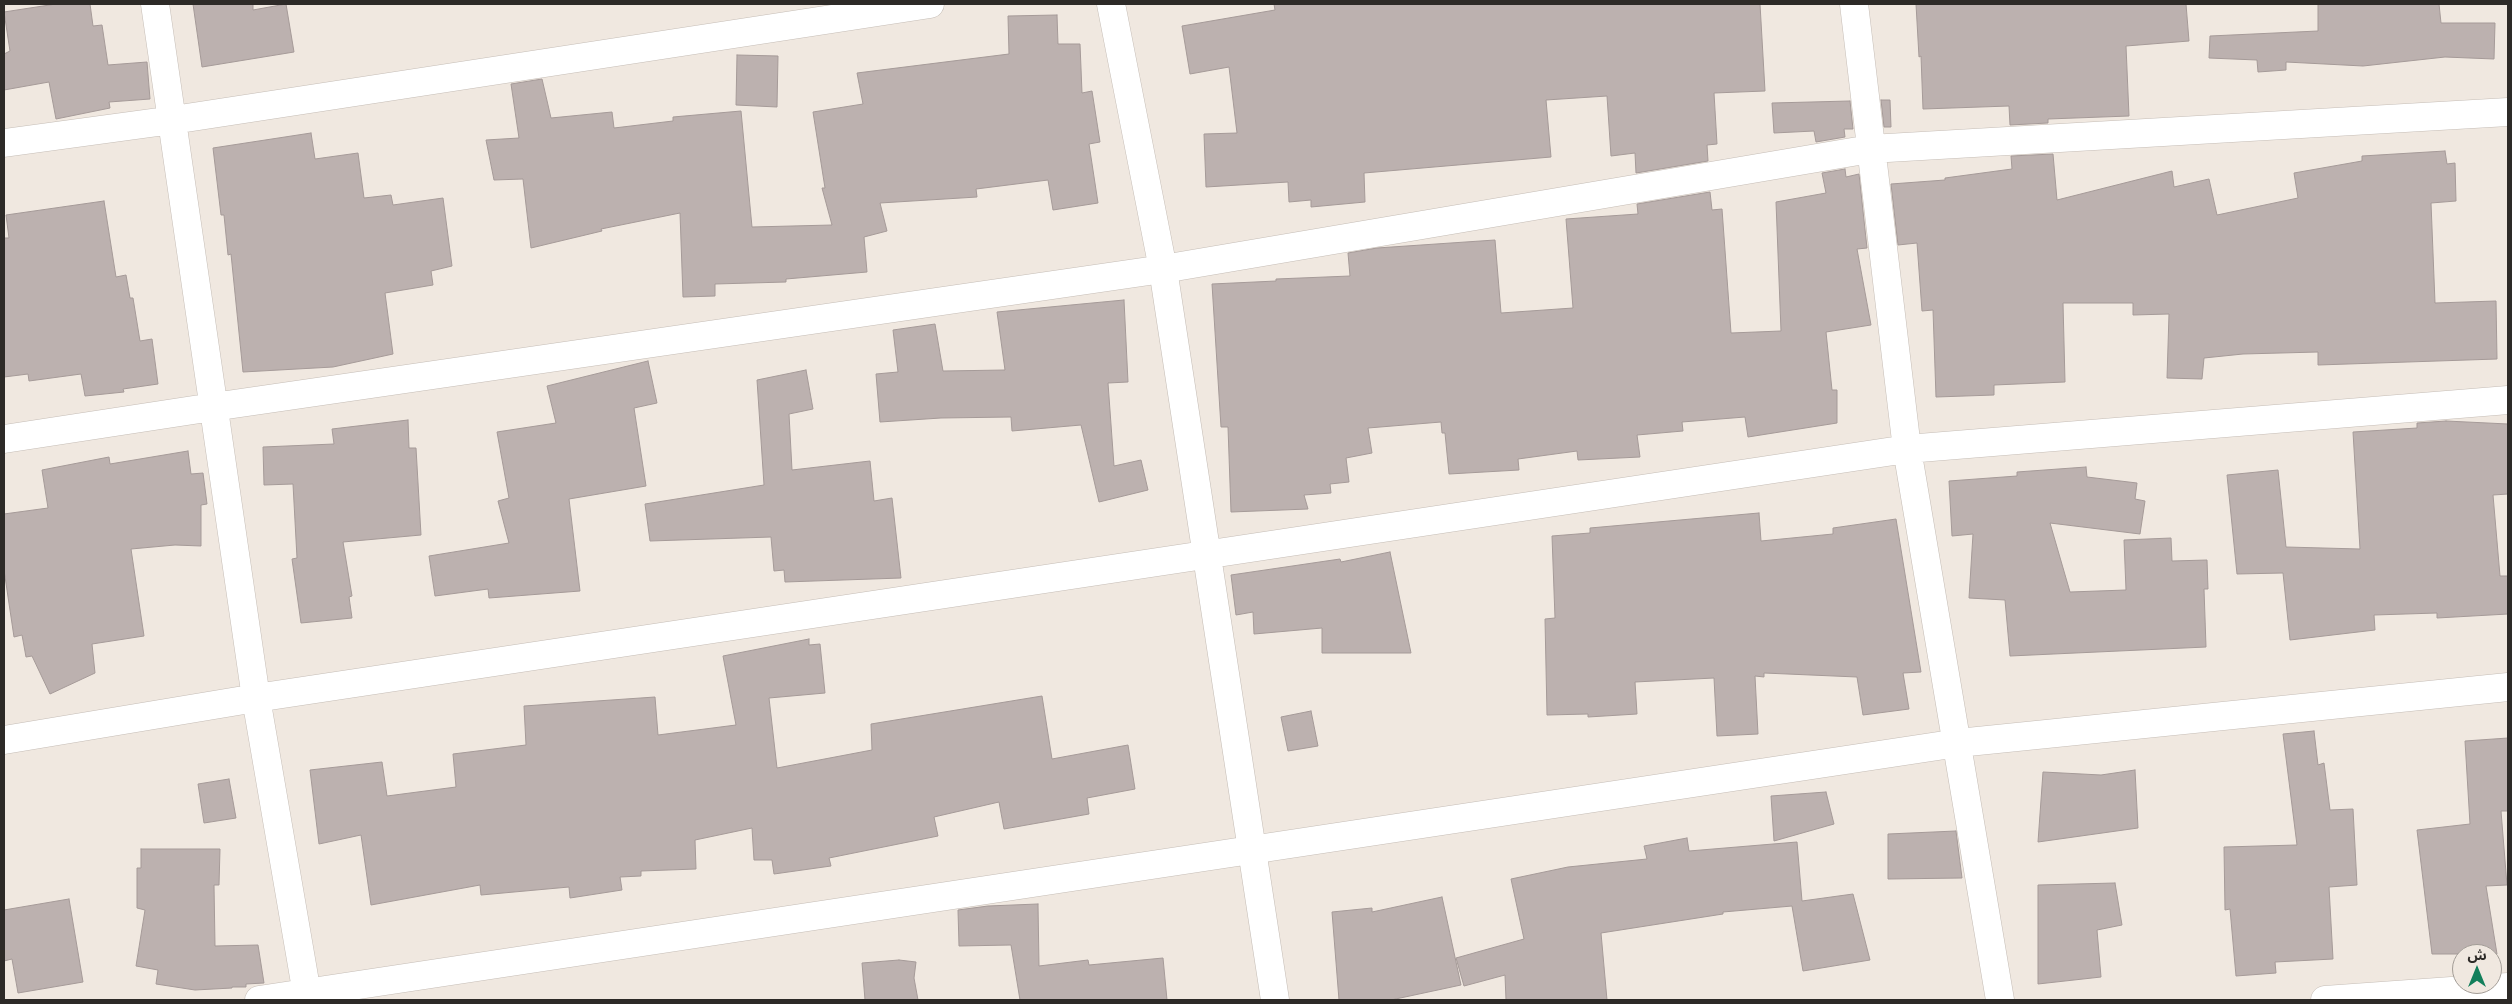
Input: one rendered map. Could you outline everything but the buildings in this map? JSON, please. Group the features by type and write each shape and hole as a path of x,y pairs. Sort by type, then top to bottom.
{"street":[{"path":"155,4 256,698 307,997"},
{"path":"4,143 173,120 930,4"},
{"path":"1111,4 1163,269 1275,1000"},
{"path":"1854,4 1870,149 1908,450 2000,1000"},
{"path":"4,439 1163,269 1870,149 2508,112"},
{"path":"4,740 256,698 1908,450 2508,400"},
{"path":"259,1000 307,997 1253,848 1958,743 2508,687"},
{"path":"2324,1000 2508,987"}]}
